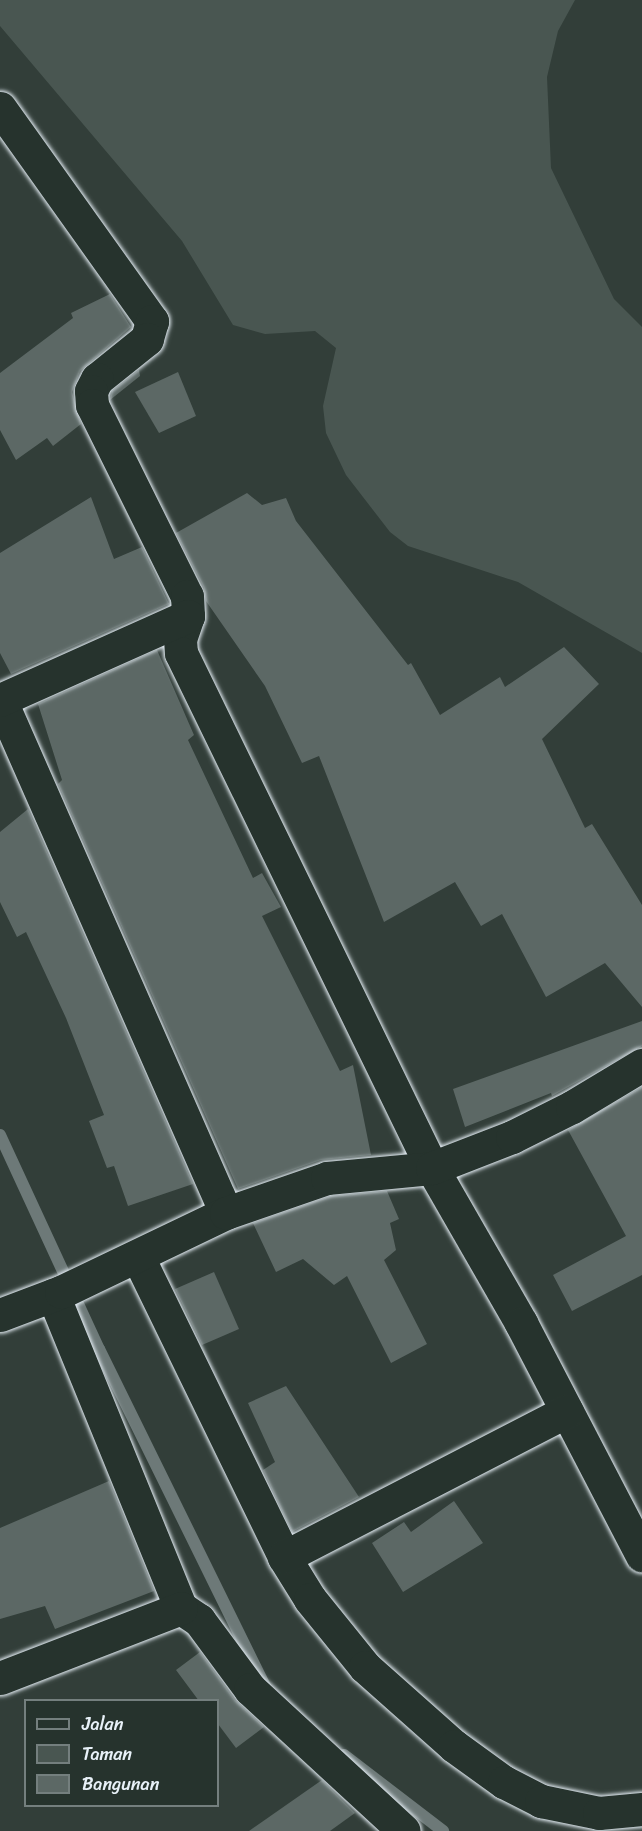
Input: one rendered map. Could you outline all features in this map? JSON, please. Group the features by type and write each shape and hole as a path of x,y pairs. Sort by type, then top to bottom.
{"street":[{"path":"4,120 152,321 147,339 97,379 91,391 92,405 187,596 188,616 180,639 181,653 432,1168 567,1411 642,1555"},
{"path":"188,616 0,700 226,1213"},
{"path":"0,1315 57,1294 226,1213 327,1178 432,1168 512,1137 572,1107 642,1065"},
{"path":"129,1260 284,1557 310,1599 365,1667 401,1702 479,1764 541,1801 599,1813 642,1809"},
{"path":"57,1294 181,1608 199,1620 250,1689 404,1831"},
{"path":"284,1557 567,1411"},
{"path":"0,1678 181,1608"}],"green space":[{"path":"0,0 575,0 558,31 547,77 551,168 614,299 642,327 642,653 518,582 408,546 390,532 346,475 326,433 323,406 336,348 315,331 265,334 233,325 182,241 0,26"}],"building":[{"path":"110,294 131,327 80,371 72,392 81,424 53,446 47,438 16,460 0,430 0,373 73,318 71,313"},
{"path":"139,370 140,376 110,400 112,391"},
{"path":"178,372 196,416 159,433 135,392"},
{"path":"247,493 262,505 286,498 296,521 408,665 411,663 440,715 500,677 505,687 564,647 599,684 542,739 585,828 592,824 642,905 642,1007 605,963 546,997 502,914 481,926 455,882 384,922 319,756 302,763 265,686 206,601 204,588 176,533"},
{"path":"91,497 114,559 142,547 169,604 11,674 0,653 0,553"},
{"path":"157,650 194,735 188,740 253,878 262,873 281,907 262,916 340,1071 353,1065 371,1155 321,1160 238,1189 58,784 62,780 38,704"},
{"path":"28,809 193,1184 128,1206 114,1166 107,1168 89,1121 104,1115 66,1018 26,932 17,937 0,902 0,832"},
{"path":"642,1021 642,1046 552,1096 551,1093 465,1127 453,1089"},
{"path":"642,1087 642,1275 572,1311 553,1275 626,1236 568,1130"},
{"path":"387,1191 399,1219 390,1223 396,1250 384,1260 427,1344 391,1363 347,1276 334,1285 303,1259 276,1272 253,1223 331,1196"},
{"path":"214,1272 239,1329 202,1345 175,1289"},
{"path":"286,1386 359,1497 292,1532 263,1470 275,1462 248,1403"},
{"path":"109,1481 154,1591 55,1629 45,1606 0,1619 0,1528"},
{"path":"454,1501 483,1543 403,1592 372,1543 404,1522 411,1532"},
{"path":"200,1652 235,1700 264,1727 236,1748 219,1725 219,1699 198,1699 176,1670"},
{"path":"322,1780 355,1813 330,1831 249,1831"}],"waterway":[{"path":"0,1135 99,1349 266,1688"},
{"path":"344,1755 443,1831"}]}
